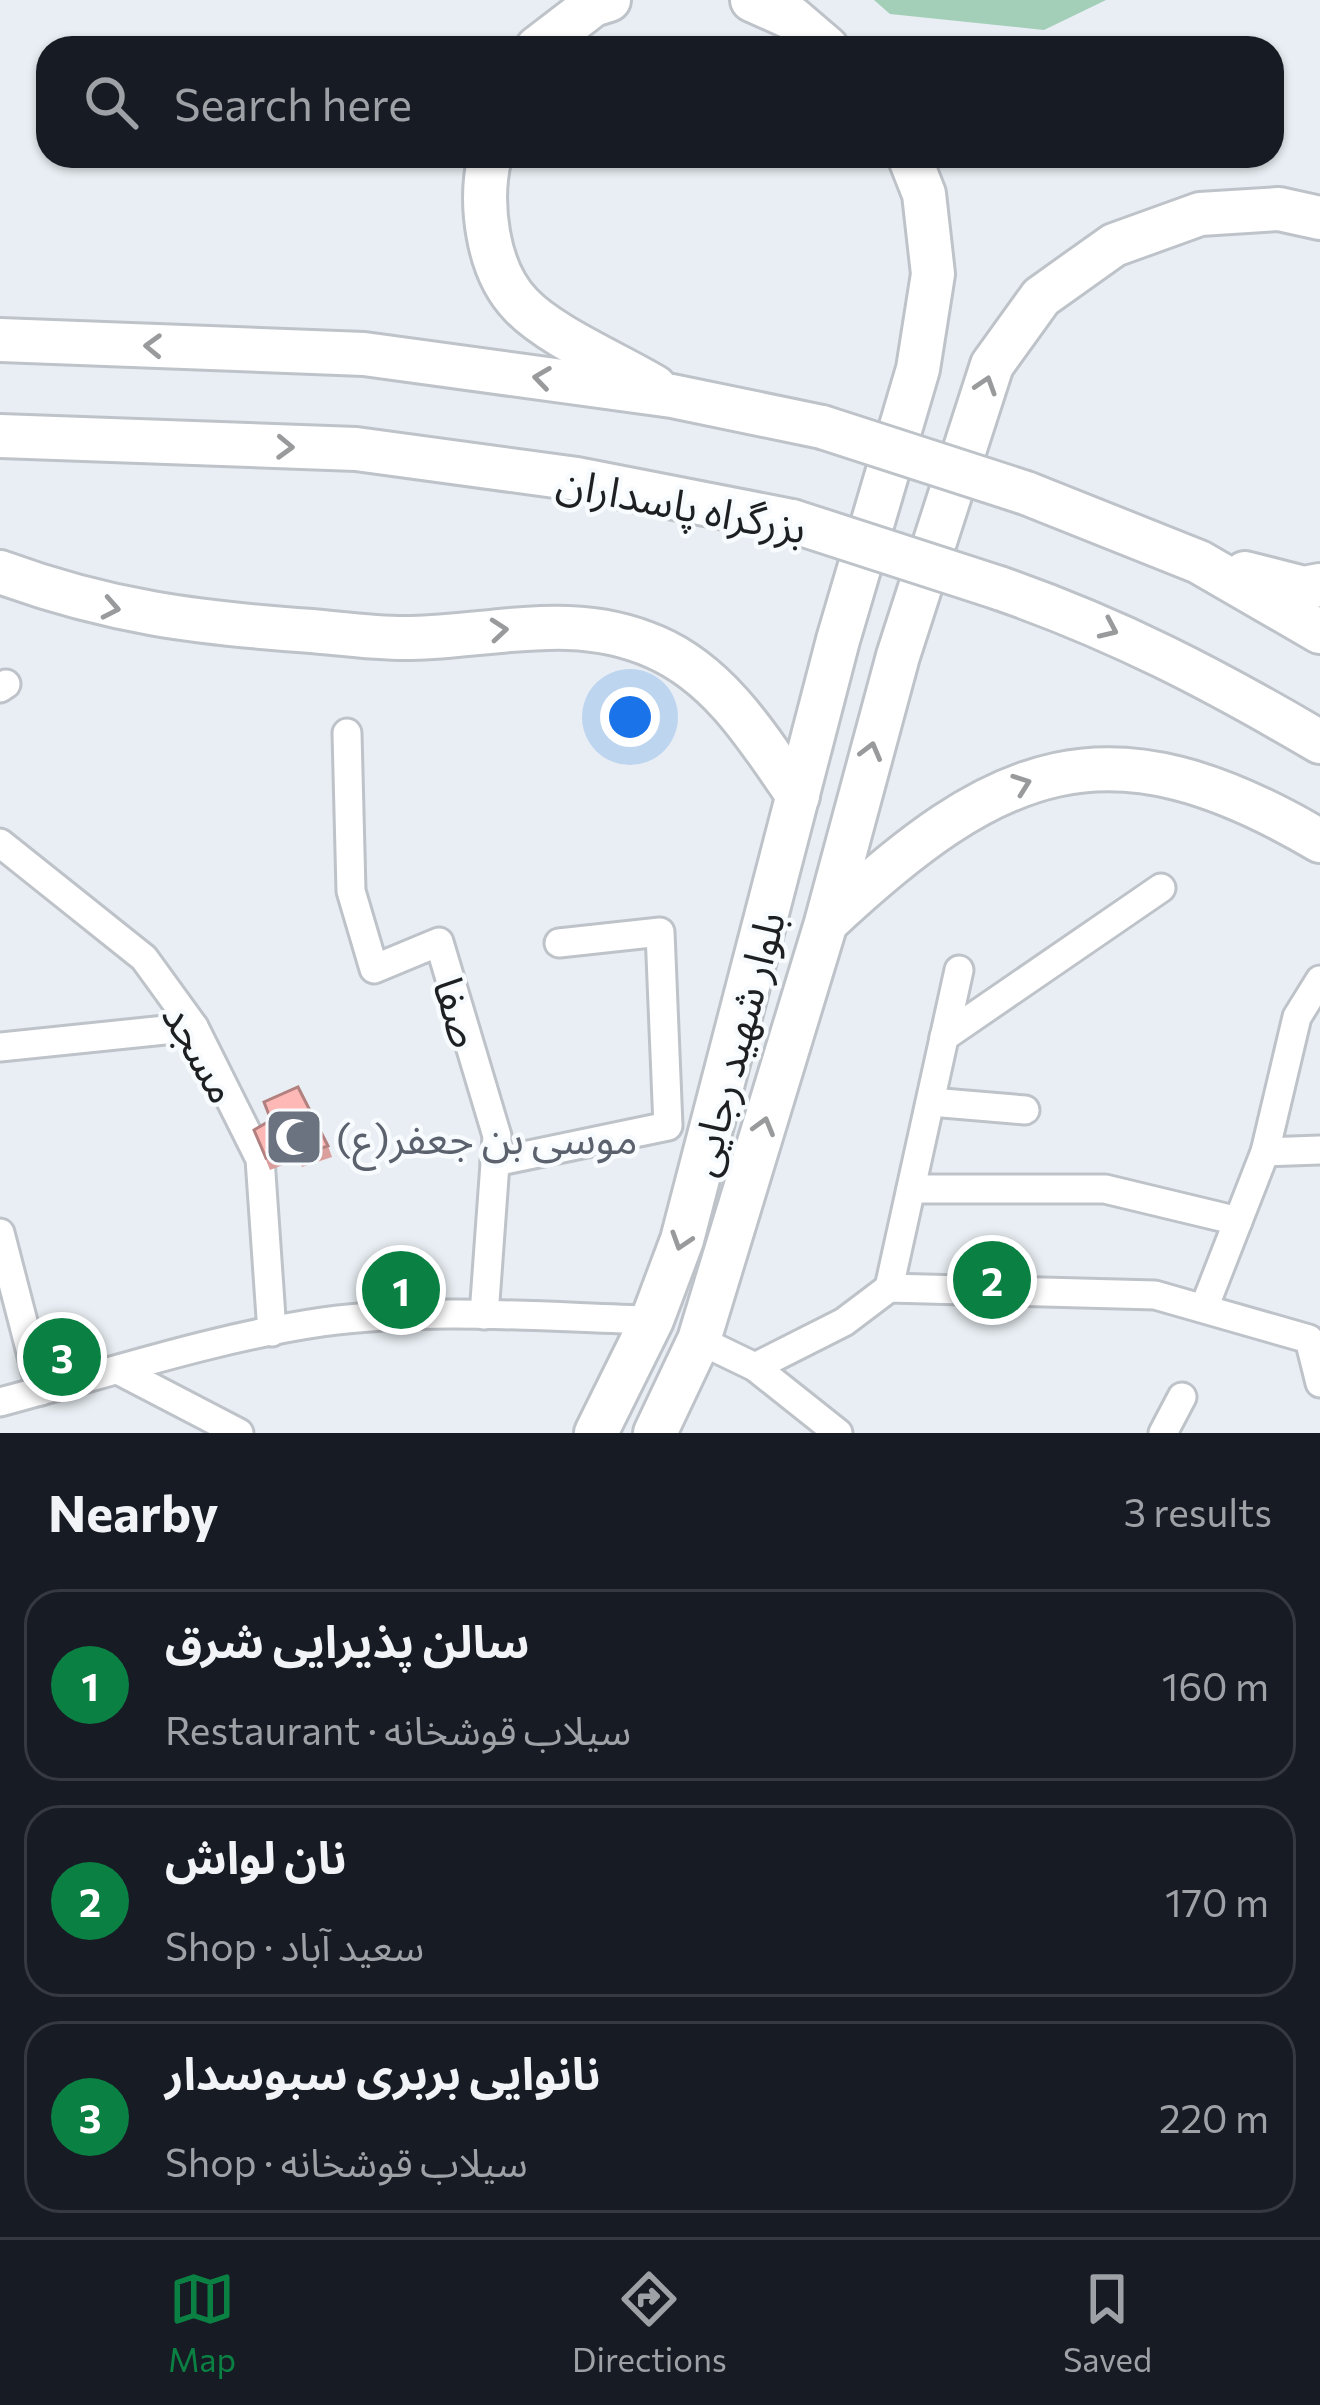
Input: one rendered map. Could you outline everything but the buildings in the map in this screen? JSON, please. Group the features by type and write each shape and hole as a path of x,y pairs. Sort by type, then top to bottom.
{"highway":[{"path":"553,36 593,5 609,0"},
{"path":"752,0 792,18 812,36"},
{"path":"487,168 484,182 491,249 520,304 672,396"},
{"name":"بلوار شهید رجایی","path":"596,1433 652,1320 682,1240 838,640 918,368 932,274 924,194 914,168"},
{"name":"بلوار شهید رجایی","path":"655,1433 699,1340 826,923 898,656 992,365 1041,297 1114,245 1200,214 1279,209 1320,218"},
{"path":"0,340 364,354 672,396 822,427 1026,493 1199,562 1304,588 1320,585"},
{"name":"بزرگراه پاسداران","path":"0,436 356,449 577,479 792,521 1092,621 1190,665 1320,742"},
{"path":"1199,562 1320,632"},
{"path":"0,572 83,602 192,623 411,638 551,625 609,632 655,646 706,675 798,796"},
{"path":"826,923 904,850 973,805 1031,778 1144,769 1256,803 1320,841"}],"street":[{"name":"صفا","path":"347,733 351,891 374,969 439,942 496,1136 484,1315"},
{"name":"مسجد","path":"0,843 144,958 194,1027 260,1159 272,1332"},
{"path":"944,1037 1161,888"},
{"path":"495,1162 668,1126 661,932 559,943"},
{"path":"889,1288 959,970"},
{"path":"1204,1308 1265,1152 1298,1017 1320,980"},
{"path":"0,1047 194,1027"},
{"path":"931,1102 1025,1110"},
{"path":"1265,1152 1320,1150"},
{"path":"911,1189 1105,1189 1238,1221"},
{"path":"0,1233 41,1391"},
{"path":"755,1367 844,1322 889,1288 1155,1295 1309,1339 1320,1383"},
{"path":"0,1402 272,1332 422,1313 652,1320"},
{"path":"699,1340 755,1367 838,1433"},
{"path":"118,1370 238,1433"},
{"path":"1163,1433 1182,1397"}],"green space":[{"path":"874,0 1106,0 1044,30 890,14"}],"place":[{"name":"موسی بن جعفر(ع)","path":"294,1137"},
{"name":"نان لواش","path":"992,1280"},
{"name":"سالن پذیرایی شرق","path":"401,1290"},
{"name":"نانوایی بربری سبوسدار","path":"62,1357"}]}
